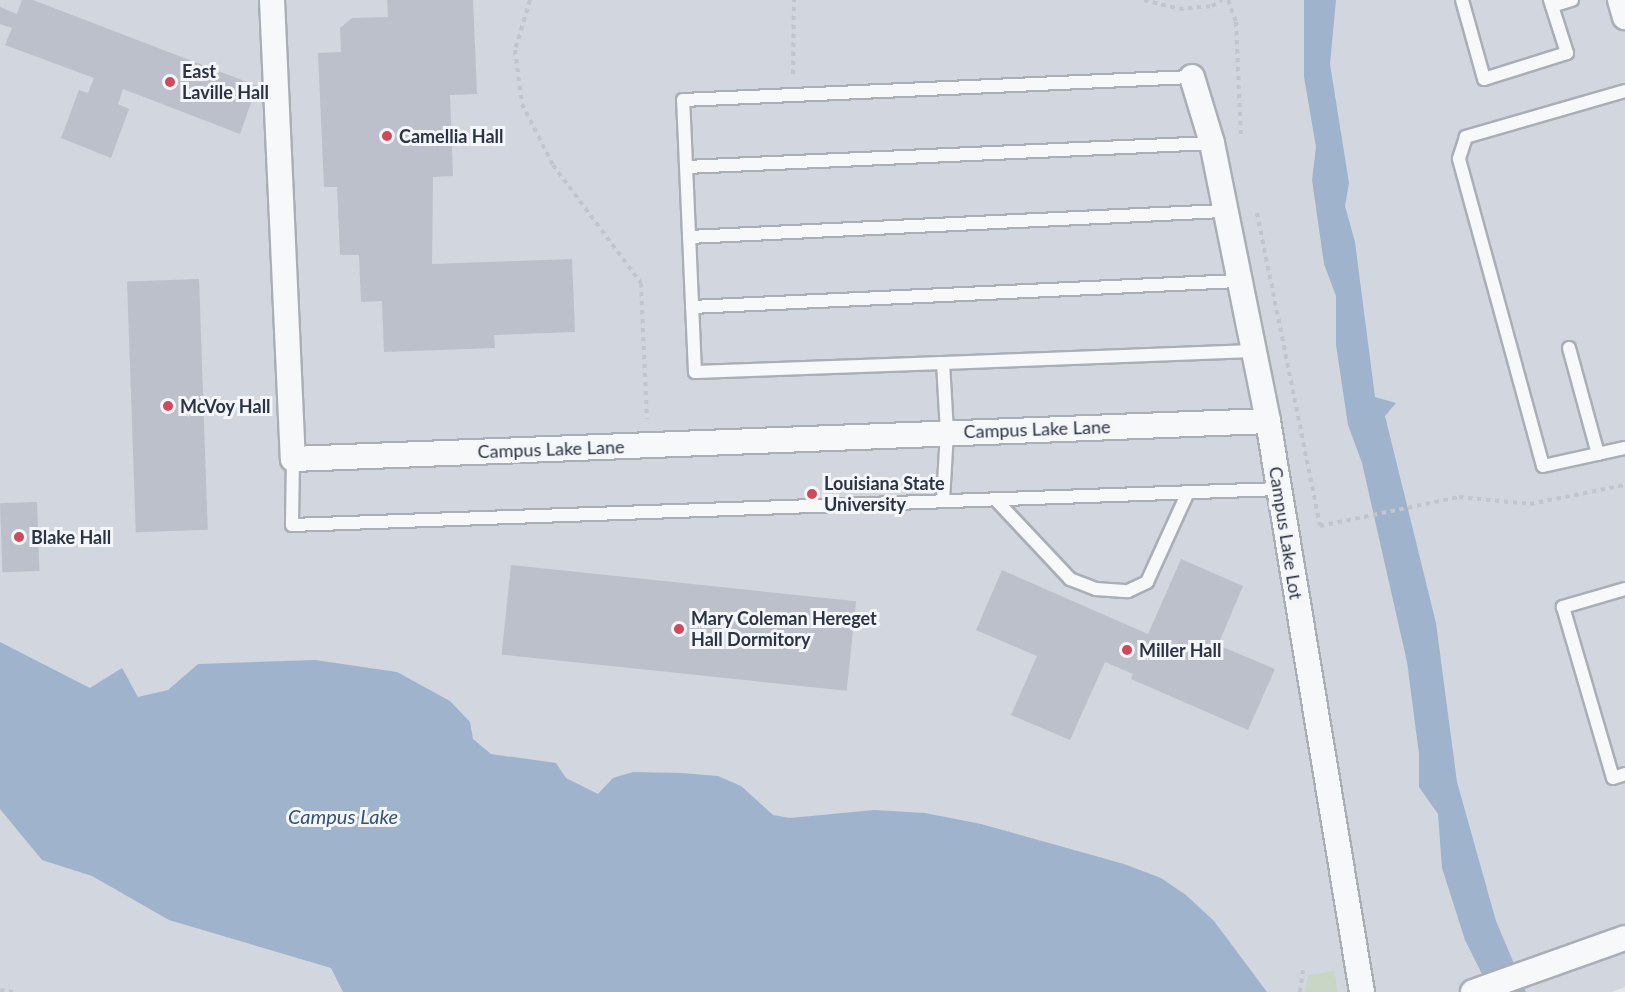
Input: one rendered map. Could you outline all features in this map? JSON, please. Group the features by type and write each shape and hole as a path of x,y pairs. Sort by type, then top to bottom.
{"street":[{"path":"272,0 293,459"},
{"path":"1620,0 1625,17"},
{"name":"Campus Lake Lot","path":"1192,77 1212,143 1223,211 1268,421 1362,992"},
{"name":"Campus Lake Lane","path":"293,459 1268,421"},
{"path":"1473,992 1625,938"}],"lane":[{"path":"1462,0 1484,79 1567,53 1551,3 1572,0"},
{"path":"1192,77 683,100 695,372 1253,351"},
{"path":"1625,91 1466,137 1459,159 1543,466 1625,448"},
{"path":"686,167 1212,143"},
{"path":"689,237 1223,211"},
{"path":"692,307 1238,281"},
{"path":"1569,348 1598,454"},
{"path":"943,363 947,432 943,501"},
{"path":"293,459 292,525 1279,489"},
{"path":"995,500 1070,579 1096,590 1128,591 1147,582 1188,492"},
{"path":"1625,589 1563,606 1613,778 1625,774"}],"path":[{"path":"530,0 515,50 522,104 553,165 641,283 648,445"},
{"path":"794,0 794,95"},
{"path":"1144,0 1179,9 1212,6 1222,0"},
{"path":"1228,0 1236,22 1237,98 1244,150"},
{"path":"1255,204 1320,526 1459,497 1530,504 1625,485"},
{"path":"1300,992 1303,970"},
{"path":"0,990 13,992"}],"shaded area":[{"name":"Louisiana State University","path":"0,0 1625,0 1625,987 1611,992 0,992"}],"green space":[{"path":"1335,971 1337,992 1305,992 1308,975"}],"water":[{"path":"1304,0 1336,0 1330,64 1349,183 1345,206 1355,242 1375,397 1396,403 1385,416 1436,623 1457,782 1496,921 1526,992 1491,992 1465,940 1442,868 1438,814 1419,787 1419,754 1407,662 1362,463 1348,425 1336,345 1336,296 1324,264 1312,180 1316,147 1304,77"},
{"name":"Campus Lake","path":"0,642 90,688 122,668 138,697 168,690 198,664 315,660 397,672 450,701 470,722 473,739 491,754 556,763 566,778 598,794 613,778 633,772 682,773 718,776 741,786 773,815 790,818 874,810 925,813 981,824 1124,864 1161,878 1186,895 1214,921 1267,992 343,992 331,968 169,920 92,876 42,860 0,809"}],"building":[{"name":"East Laville Hall","path":"22,0 33,0 257,86 240,134 123,89 118,104 129,109 111,158 61,138 79,90 88,93 94,78 5,45 12,28 0,24 0,7 17,14"},
{"name":"Camellia Hall","path":"387,0 473,0 477,94 450,95 453,176 433,177 432,264 572,259 575,332 494,335 495,348 384,352 382,301 361,302 359,255 340,255 337,187 324,187 318,53 341,52 340,28 352,18 388,17"},
{"name":"McVoy Hall","path":"199,279 208,530 136,532 127,282"},
{"name":"Blake Hall","path":"37,502 39,571 2,572 0,503"},
{"name":"Miller Hall","path":"1181,559 1243,586 1218,645 1275,669 1248,730 1131,679 1133,674 1105,662 1070,740 1011,715 1037,656 976,630 1002,570 1148,634"},
{"name":"Mary Coleman Hereget Hall Dormitory","path":"511,565 856,601 847,691 502,655"}],"place":[{"name":"East Laville Hall","path":"170,82"},
{"name":"Camellia Hall","path":"387,136"},
{"name":"McVoy Hall","path":"168,406"},
{"name":"Louisiana State University","path":"812,494"},
{"name":"Blake Hall","path":"19,537"},
{"name":"Mary Coleman Hereget Hall Dormitory","path":"679,629"},
{"name":"Miller Hall","path":"1127,650"}]}
